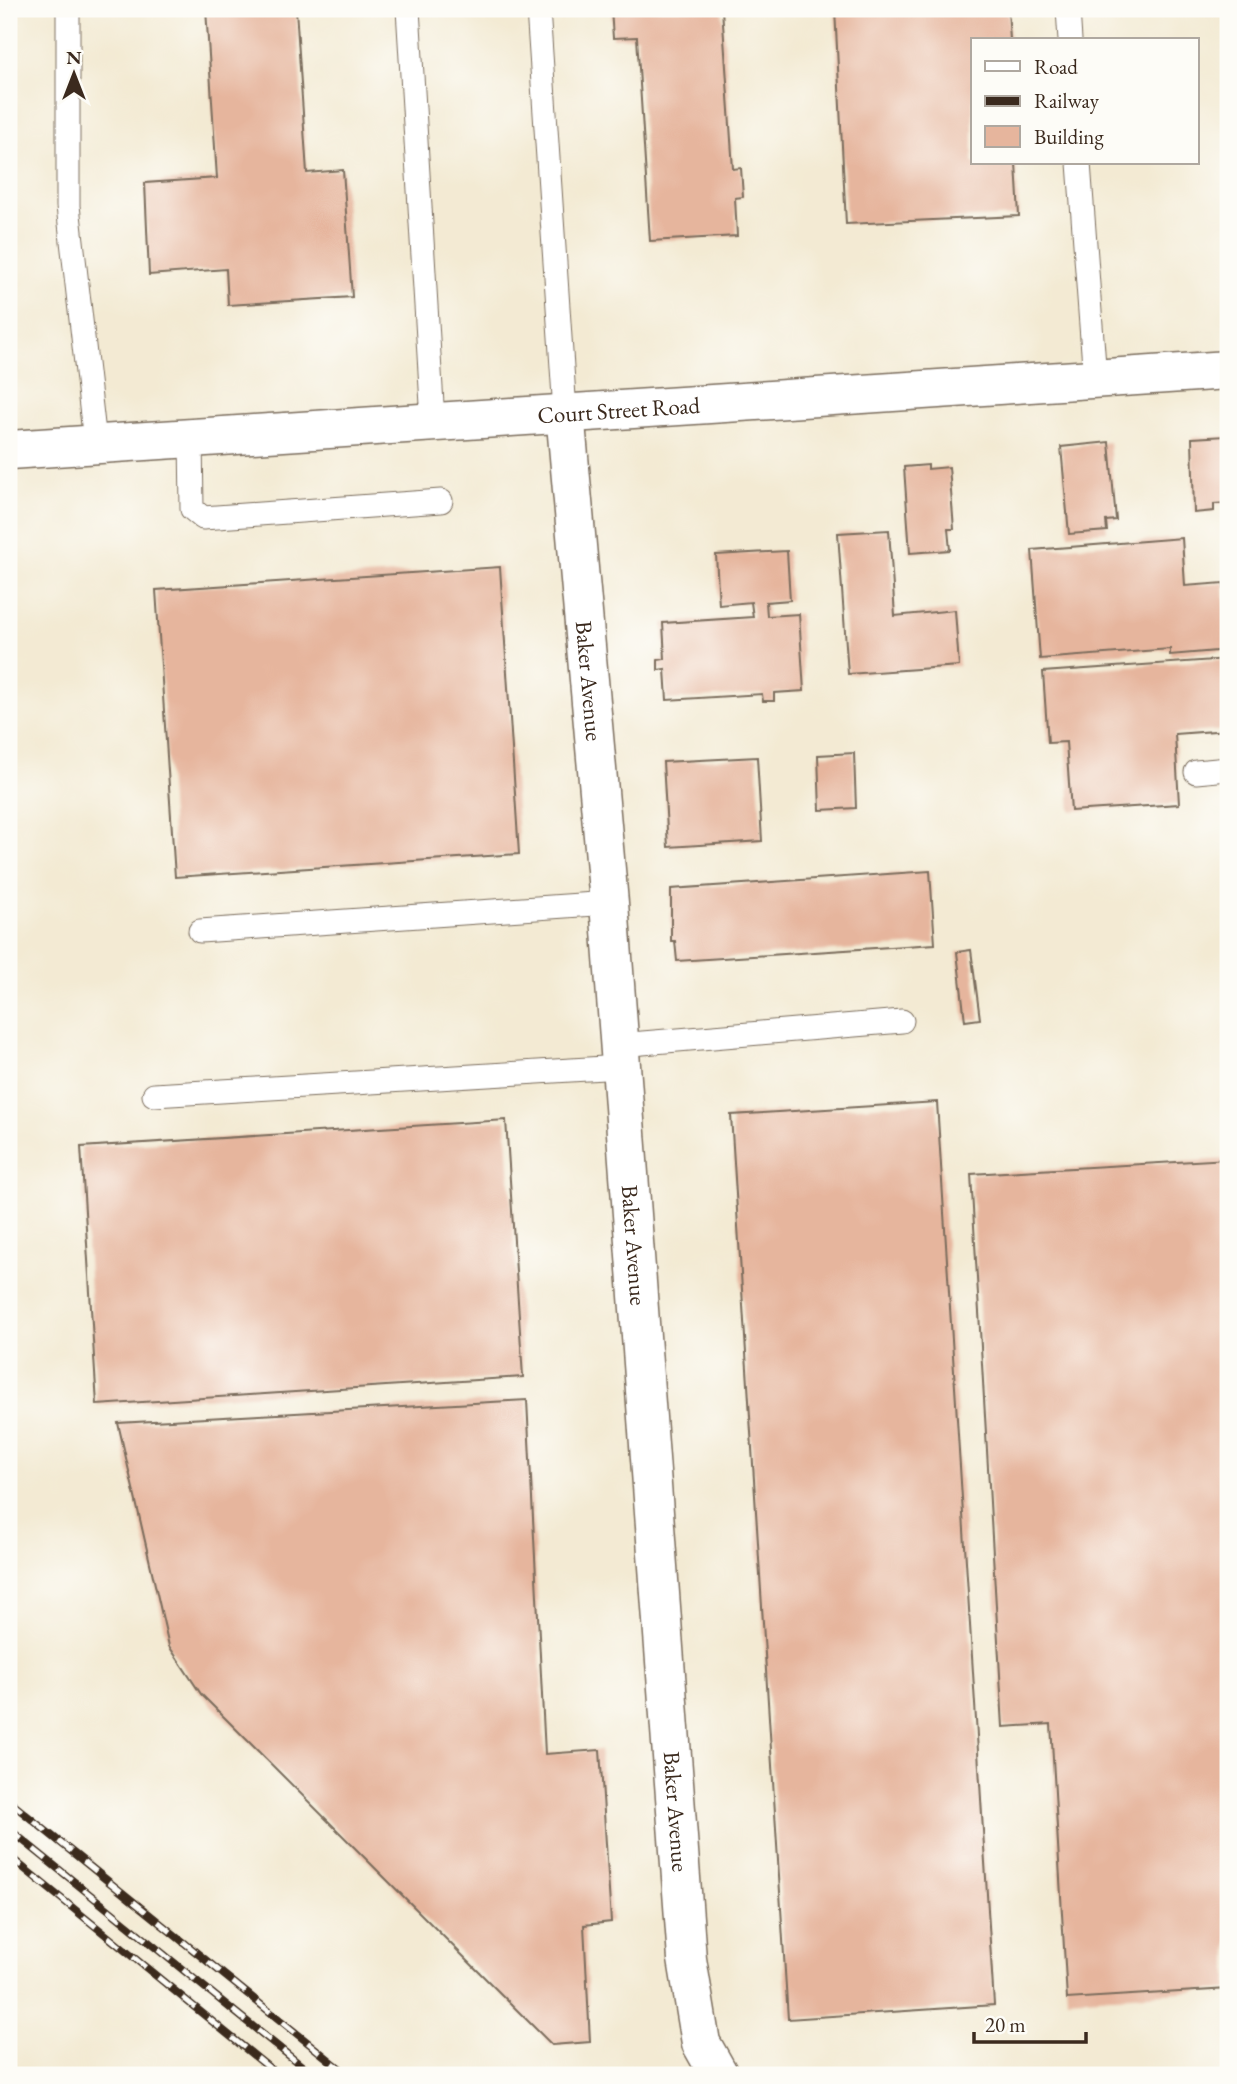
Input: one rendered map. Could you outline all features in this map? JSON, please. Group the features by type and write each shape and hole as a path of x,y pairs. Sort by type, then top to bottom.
{"street":[{"name":"Court Street Road","path":"9,450 95,442 1228,370"},
{"name":"Baker Avenue","path":"565,412 608,903 687,1959 701,2043 719,2075"}],"lane":[{"path":"68,9 68,206 95,442"},
{"path":"408,9 433,421"},
{"path":"538,9 565,412"},
{"path":"1068,9 1070,38"},
{"path":"1079,164 1096,379"},
{"path":"191,437 192,509 203,518 442,501"},
{"path":"1196,772 1228,769"},
{"path":"200,931 608,903"},
{"path":"153,1095 620,1056 902,1021"}],"building":[{"path":"206,9 296,9 307,173 343,170 352,297 228,305 226,269 149,275 145,183 217,178"},
{"path":"611,9 722,9 733,169 741,168 743,197 735,198 737,236 650,241 637,37 613,38"},
{"path":"835,9 1008,9 1010,38 971,38 971,164 1016,164 1019,216 846,224"},
{"path":"1226,436 1228,503 1214,504 1214,511 1194,513 1192,438"},
{"path":"1109,442 1116,520 1106,521 1107,531 1069,534 1061,447"},
{"path":"928,465 928,469 949,467 954,529 948,529 950,550 910,553 904,467"},
{"path":"889,530 895,616 955,610 959,666 848,674 838,533"},
{"path":"1182,538 1185,586 1224,583 1228,650 1170,655 1170,649 1040,659 1032,550"},
{"path":"787,551 790,600 766,602 767,616 799,614 804,691 774,693 774,701 763,701 762,694 667,700 665,669 658,670 658,660 665,659 663,623 753,617 751,602 719,605 716,555"},
{"path":"500,567 519,854 175,877 156,590"},
{"path":"1228,659 1228,730 1175,734 1179,804 1071,811 1066,742 1048,743 1043,672"},
{"path":"854,753 856,808 820,810 818,755"},
{"path":"757,757 762,841 668,847 663,762"},
{"path":"930,871 935,944 677,961 675,941 671,941 671,889"},
{"path":"971,950 980,1019 965,1021 957,952"},
{"path":"937,1102 994,2005 788,2019 731,1115"},
{"path":"506,1120 523,1377 97,1405 81,1147"},
{"path":"1228,1159 1228,1989 1067,1999 1051,1724 1003,1727 971,1174"},
{"path":"527,1400 545,1754 600,1750 611,1922 584,1925 590,2042 552,2045 201,1694 169,1646 118,1423"}],"railway":[{"path":"9,1801 348,2075"},
{"path":"9,1829 313,2075"},
{"path":"9,1856 278,2075"}]}
